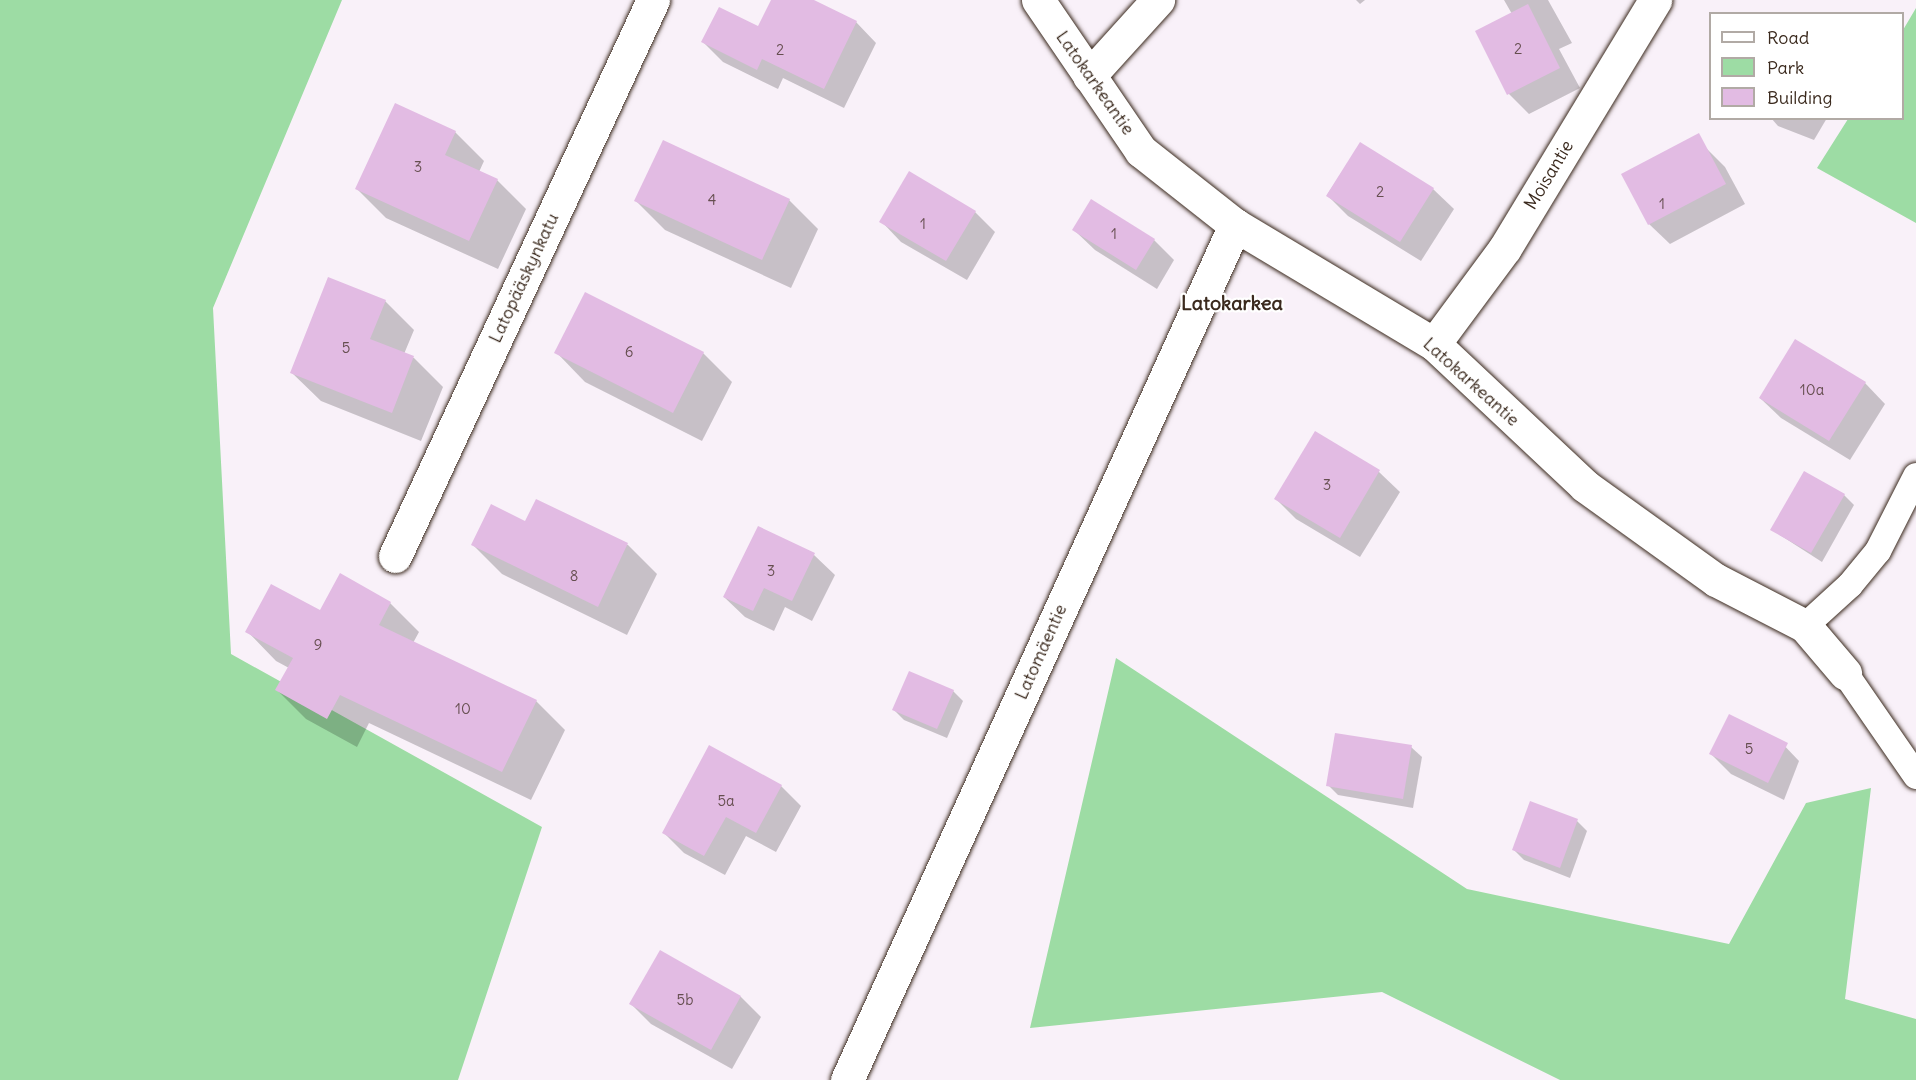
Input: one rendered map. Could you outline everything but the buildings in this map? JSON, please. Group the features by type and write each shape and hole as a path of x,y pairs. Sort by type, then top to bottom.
{"street":[{"name":"Latopääskynkatu","path":"395,556 653,0"},
{"name":"Latokarkeantie","path":"1038,0 1141,151 1235,225 1434,344 1585,486 1716,580 1805,626 1845,674"},
{"path":"1089,76 1158,0"},
{"name":"Moisantie","path":"1434,344 1505,248 1655,0"},
{"name":"Latomäentie","path":"847,1080 1235,225"}],"lane":[{"path":"1805,626 1850,585 1878,551 1916,476"},
{"path":"1845,674 1916,776"}],"green space":[{"path":"0,0 342,0 213,308 231,654 542,827 458,1080 0,1080"},
{"path":"1916,8 1916,223 1817,168 1847,120 1904,120 1904,28"},
{"path":"1116,658 1467,889 1729,944 1806,803 1871,788 1845,999 1916,1019 1916,1080 1560,1080 1382,992 1030,1028"}],"district":[{"name":"Latokarkea","path":"1232,302"}]}
